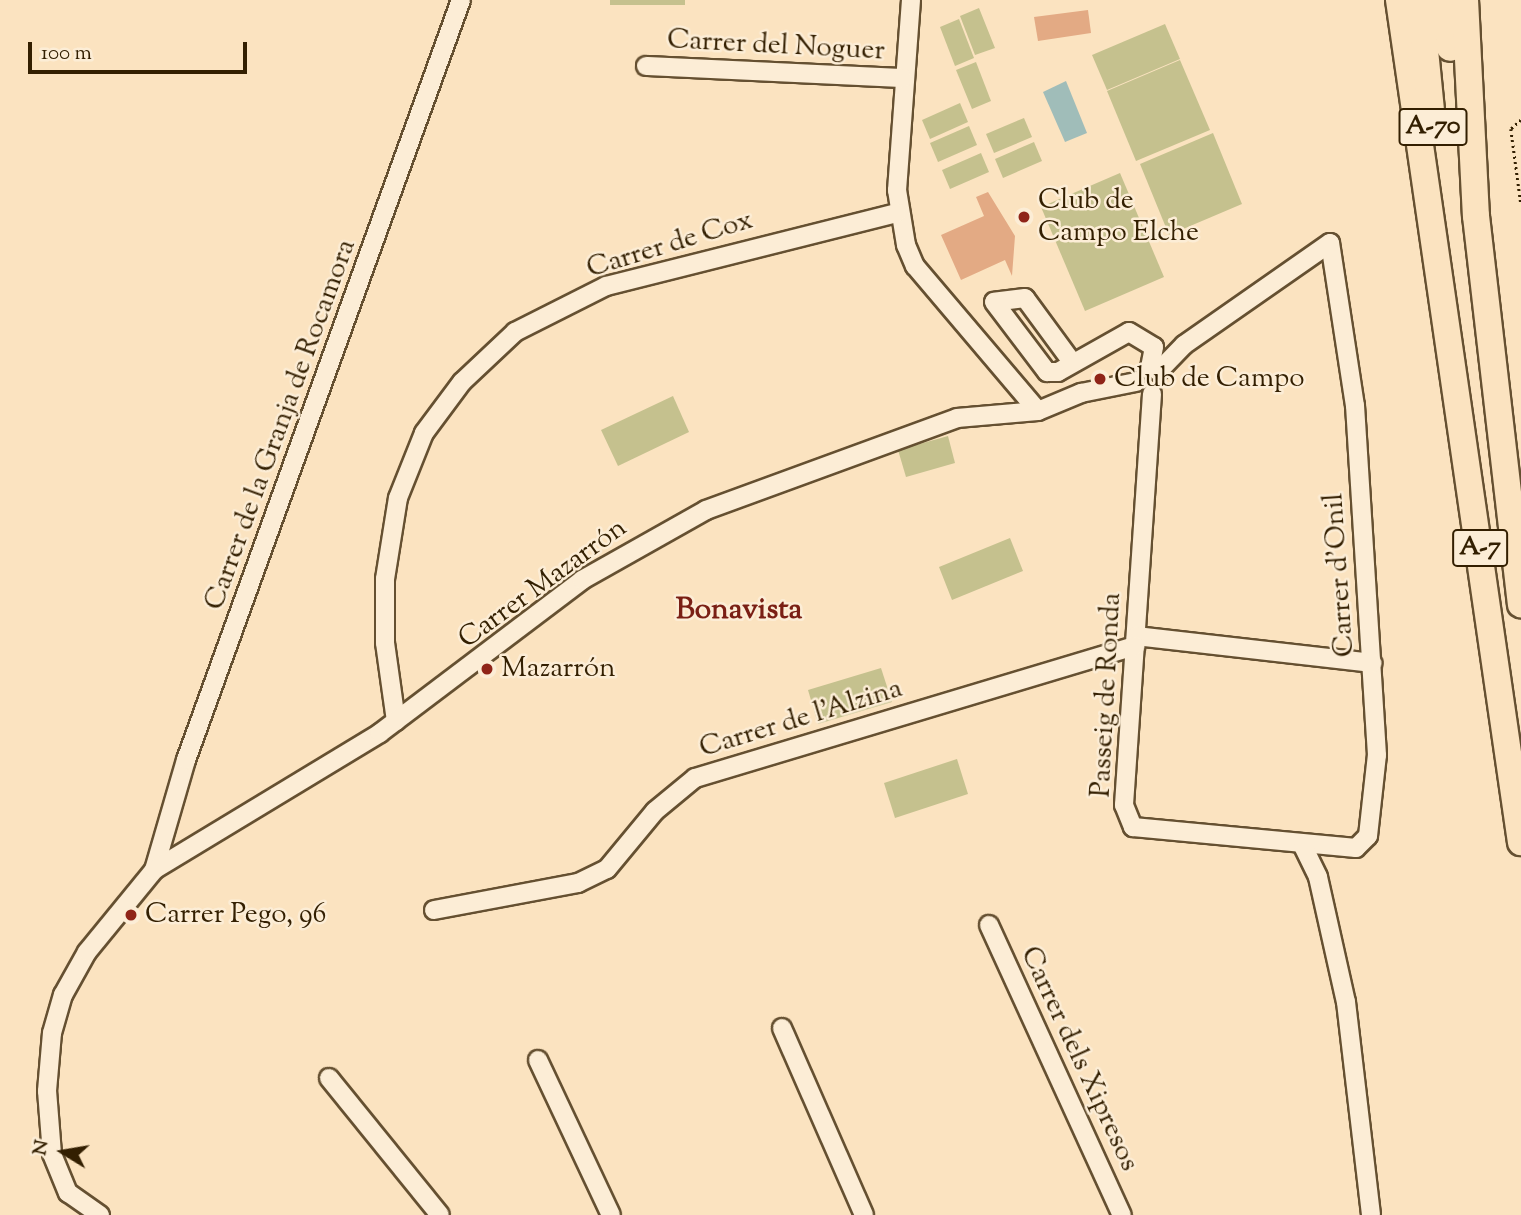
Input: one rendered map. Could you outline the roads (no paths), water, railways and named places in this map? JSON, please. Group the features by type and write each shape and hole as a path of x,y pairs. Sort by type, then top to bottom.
{"highway":[{"name":"A-7","path":"1399,0 1440,255 1521,842"},
{"name":"A-70","path":"1420,0 1440,255"},
{"name":"A-70","path":"1445,0 1476,216"},
{"name":"A-7","path":"1465,0 1476,216 1521,604"}],"street":[{"name":"Carrer de la Granja de Rocamora","path":"154,870 186,760 461,0"},
{"path":"911,0 903,78 897,213 915,266 1038,411 1136,382 1154,370 1150,340 1129,332 1058,372 1036,365 994,302 1025,298 1072,362"},
{"name":"Carrer del Noguer","path":"646,66 903,78"},
{"name":"Carrer de Cox","path":"396,721 385,592 398,498 424,433 462,382 515,332 606,286 897,213"},
{"name":"Carrer d'Onil","path":"1154,370 1184,345 1330,243 1355,406 1377,755 1368,836 1356,848 1303,846"},
{"name":"Passeig de Ronda","path":"1154,370 1162,385 1152,394 1124,806 1133,827 1303,846"},
{"path":"1136,382 1152,394"},
{"name":"Carrer Mazarrón","path":"154,870 396,721 582,580 706,510 957,418 1038,411"},
{"name":"Carrer de l'Alzina","path":"434,910 578,883 607,869 655,811 695,778 1136,641 1372,663"},
{"path":"1303,846 1318,877 1346,1002 1371,1215"},
{"path":"100,1215 68,1193 52,1154 47,1090 52,1033 63,995 87,952 154,870"},
{"name":"Carrer dels Xipresos","path":"989,925 1122,1215"},
{"path":"782,1028 864,1215"},
{"path":"538,1060 611,1215"},
{"path":"329,1078 440,1215"}],"water":[{"path":"1066,81 1087,133 1065,142 1043,92"}],"place":[{"name":"Club de Campo Elche","path":"1024,217"},
{"name":"Club de Campo","path":"1100,379"},
{"name":"Mazarrón","path":"487,669"},
{"name":"Carrer Pego, 96","path":"131,915"}],"district":[{"name":"Bonavista","path":"739,611"}]}
